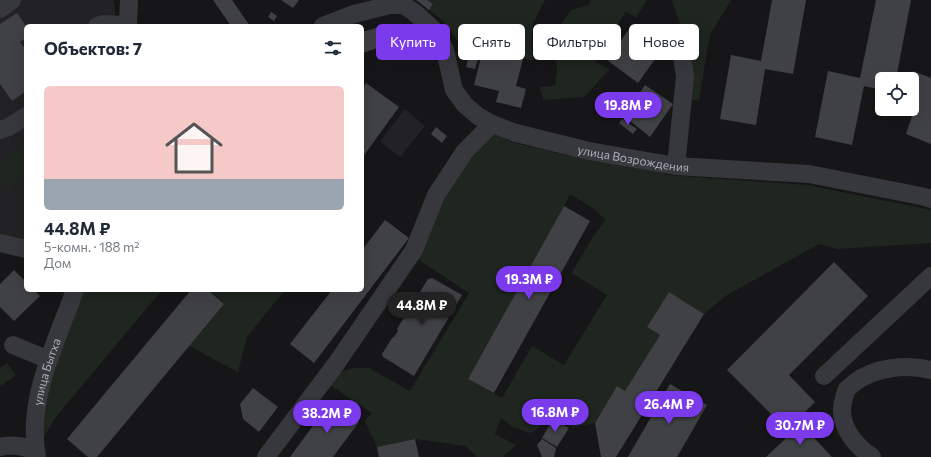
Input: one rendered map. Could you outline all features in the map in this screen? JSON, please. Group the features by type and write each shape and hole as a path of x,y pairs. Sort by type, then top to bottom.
{"street":[{"path":"0,9 12,0"},
{"path":"128,24 129,0"},
{"path":"328,24 354,14 404,3"},
{"name":"улица Возрождения","path":"404,3 437,33 445,50 454,90 465,105 478,116 492,124 516,132 589,151 676,166 808,174 931,199"},
{"path":"676,166 685,77 682,60"},
{"path":"0,130 9,128 24,117"},
{"path":"266,457 336,364 414,250 436,195 465,151 492,124"},
{"path":"1,249 24,249"},
{"path":"1,249 12,252 24,252"},
{"path":"824,376 931,276"},
{"name":"улица Бытха","path":"36,454 35,426 37,407 48,360 74,292"},
{"path":"13,345 48,360"},
{"path":"872,457 864,451 847,432 843,419 842,405 847,389 860,378 876,371 902,367 931,370"},
{"path":"0,447 11,445 25,446 36,454"}],"shaded area":[{"path":"0,0 113,0 115,9 114,24 24,24 24,246 0,240"},
{"path":"427,0 545,0 533,23 531,43 533,60 525,59 525,24 458,24 458,42 450,30 450,24 445,24 429,10 433,4"},
{"path":"591,0 647,0 636,18 626,11 618,24 561,24 571,10 589,5"},
{"path":"672,0 731,0 711,33 699,101 688,98 686,60 699,60 699,24 680,24"},
{"path":"556,60 596,60 595,62 610,69 584,97 543,100 540,87 555,86 557,72"},
{"path":"405,109 425,126 400,157 380,141"},
{"path":"486,131 515,143 588,160 660,171 667,175 807,185 931,210 931,243 837,249 819,244 727,295 704,314 669,292 647,327 660,335 625,391 617,386 595,423 573,428 553,419 546,414 539,428 530,433 511,426 501,418 495,434 516,445 503,457 477,457 466,446 415,439 377,447 365,421 372,413 330,385 337,374 352,368 369,368 410,391 469,293 411,255 436,195","holes":["570,194 594,209 606,220 583,253 572,273 607,295 564,365 532,346 502,398 468,379"]},
{"path":"24,144 24,177 8,189 0,180 0,163"},
{"path":"74,292 160,292 55,418 42,440 35,426"},
{"path":"212,292 283,292 247,337 238,372 189,346 224,304"},
{"path":"7,363 16,375 1,386 0,368"}],"building":[{"path":"213,0 232,0 249,24 230,24"},
{"path":"281,0 299,0 293,8"},
{"path":"416,0 427,0 433,4 429,10"},
{"path":"772,0 806,0 793,74 765,69 756,125 720,119 731,55 761,61"},
{"path":"876,0 911,0 897,72 875,72 875,88 864,86 852,145 815,137 828,71 860,78"},
{"path":"271,12 277,16 274,21 268,17"},
{"path":"17,13 25,24 24,39 20,42 24,47 24,92 12,101 0,84 0,24"},
{"path":"376,28 376,48 364,52 364,31"},
{"path":"629,29 629,60 654,60 638,83 607,60 621,60 621,40"},
{"path":"468,60 478,60 475,69 466,67"},
{"path":"480,60 523,60 516,86 526,89 521,108 496,102 499,91 474,85"},
{"path":"919,73 931,78 931,144 906,134 912,116 919,116"},
{"path":"366,83 399,107 364,155 364,86"},
{"path":"645,85 673,104 650,137 624,116"},
{"path":"622,119 637,129 633,134 619,123"},
{"path":"436,127 447,136 442,143 431,134"},
{"path":"564,206 590,221 494,393 468,379"},
{"path":"385,220 409,238 314,363 290,344 330,292 364,292 364,247"},
{"path":"834,262 868,296 789,375 815,402 787,430 727,370"},
{"path":"14,270 24,280 24,292 36,292 40,296 14,321 0,307 0,284"},
{"path":"432,278 462,295 414,376 383,357 382,354 398,331 397,329 411,306 414,305 428,279"},
{"path":"189,292 210,292 224,304 97,457 88,457 67,439"},
{"path":"669,292 704,314 616,457 601,457 595,423 617,386 625,391 660,335 647,327"},
{"path":"670,384 707,405 677,457 628,457"},
{"path":"253,388 278,407 259,432 243,419 240,404"},
{"path":"331,401 359,422 333,457 290,457"},
{"path":"553,419 569,428 557,447 542,438"},
{"path":"801,424 832,457 766,457"},
{"path":"415,439 419,457 379,457 377,447"},
{"path":"542,439 556,448 554,457 542,457 537,445"}]}
